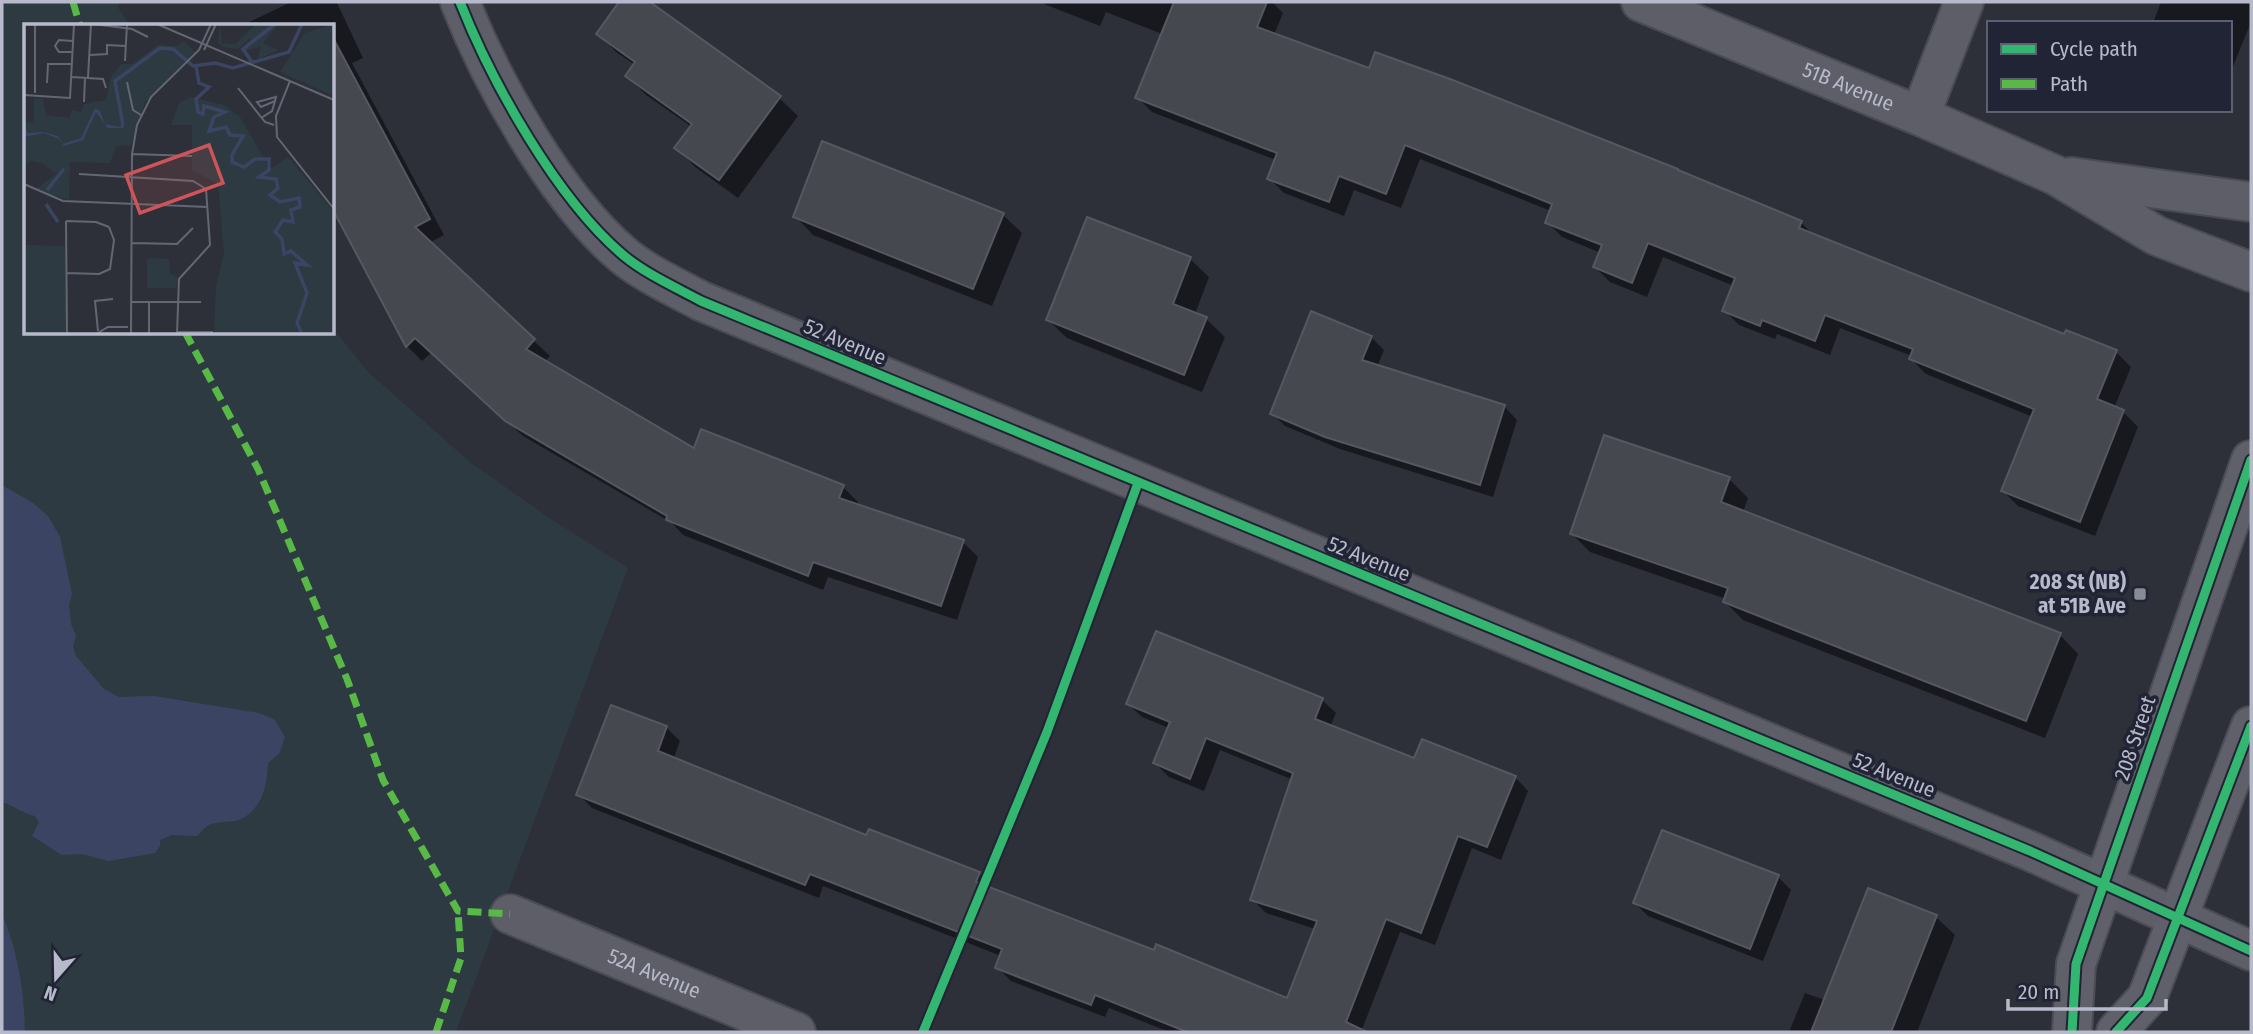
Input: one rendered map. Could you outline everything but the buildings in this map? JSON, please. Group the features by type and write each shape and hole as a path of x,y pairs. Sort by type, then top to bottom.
{"main road":[{"name":"208 Street","path":"2072,1032 2076,964 2251,460"},
{"path":"2116,1032 2147,998 2251,726"}],"street":[{"name":"52 Avenue","path":"460,2 472,33 526,132 560,183 599,232 625,257 701,301 2030,850 2251,951"},
{"name":"51B Avenue","path":"1641,2 1920,116 2055,175 2157,236 2251,272"},
{"path":"1920,116 1964,2"},
{"name":"51B Avenue","path":"2055,175 2251,202"},
{"name":"52A Avenue","path":"510,914 796,1032"}],"shaded area":[{"path":"2,2 119,2 118,7 129,24 24,24 24,334 334,334 334,329 367,371 471,463 628,568 456,1032 2,1032"}],"water":[{"path":"2,485 33,503 48,516 60,537 72,594 69,605 71,624 76,635 73,647 76,656 104,689 119,697 154,696 259,713 274,719 285,737 279,754 268,763 259,802 248,814 241,819 209,825 197,836 172,835 160,840 160,846 155,853 109,861 82,854 62,855 32,836 39,822 35,816 2,802"},
{"path":"2,914 19,972 25,1032 2,1032"}],"marked path":[{"path":"73,2 79,24"},
{"path":"186,334 258,469 347,679 383,780 458,911 510,914"},
{"path":"436,1032 461,958 458,911"}],"cycle path":[{"path":"460,2 508,103 551,172 574,203 623,255 701,301 2030,851 2251,951"},
{"path":"2072,1032 2076,964 2251,460"},
{"path":"923,1032 1047,732 1138,483"},
{"path":"2116,1032 2147,998 2251,726"}],"place":[{"name":"208 St (NB) at 51B Ave","path":"2140,594"}]}
